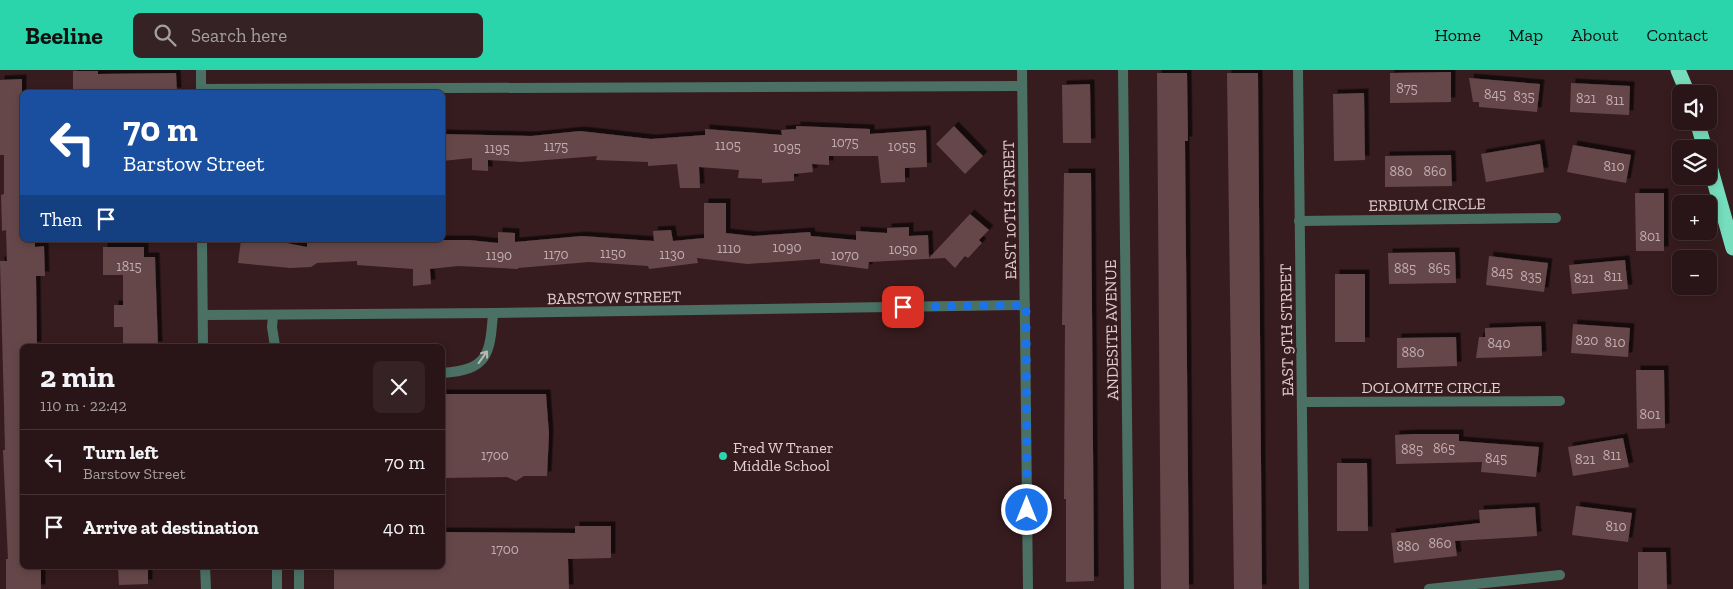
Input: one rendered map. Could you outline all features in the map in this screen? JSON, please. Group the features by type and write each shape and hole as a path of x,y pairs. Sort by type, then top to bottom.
{"highway":[{"path":"1678,70 1684,85"},
{"path":"1715,185 1733,248"}],"street":[{"path":"201,70 201,90"},
{"name":"EAST 10TH STREET","path":"1022,70 1028,589"},
{"name":"ANDESITE AVENUE","path":"1123,70 1130,589"},
{"name":"EAST 9TH STREET","path":"1298,70 1304,589"},
{"path":"365,90 1022,86"},
{"name":"ERBIUM CIRCLE","path":"1299,221 1556,218"},
{"path":"202,242 203,344"},
{"name":"BARSTOW STREET","path":"203,315 493,314 1026,305"},
{"path":"445,373 468,371 483,360 491,342 493,314"},
{"path":"273,316 272,328 275,344"},
{"name":"DOLOMITE CIRCLE","path":"1302,402 1560,401"},
{"path":"205,569 206,589"},
{"path":"277,569 277,589"},
{"path":"299,569 299,589"},
{"path":"1429,589 1560,575"}],"building":[{"path":"73,71 98,71 98,74 176,73 177,90 73,90"},
{"path":"1451,72 1451,102 1390,103 1390,73"},
{"path":"1157,73 1187,73 1188,141 1185,141 1189,589 1161,589"},
{"path":"1227,73 1258,73 1262,589 1234,589"},
{"path":"1469,78 1540,84 1537,112 1479,107 1479,102 1473,102"},
{"path":"22,79 22,90 20,90 20,242 35,242 35,247 44,246 45,276 36,276 37,344 20,344 20,569 41,569 41,589 6,589 6,559 8,559 3,450 5,450 0,261 7,261 6,230 2,231 1,195 4,194 4,155 0,155 0,80"},
{"path":"1571,83 1630,86 1629,115 1570,112"},
{"path":"1090,84 1091,143 1063,143 1062,85"},
{"path":"1364,93 1365,160 1334,161 1333,94"},
{"path":"796,126 870,129 870,134 926,130 927,167 905,168 905,182 881,183 878,156 829,156 829,165 812,164 813,172 794,174 794,181 762,183 762,179 738,178 739,170 699,167 700,188 680,188 677,164 648,166 648,162 596,160 597,156 521,162 488,160 488,171 472,170 472,158 445,161 445,134 531,136 580,131 651,139 705,135 705,129 782,135 781,130 796,129"},
{"path":"954,126 983,156 965,174 936,144"},
{"path":"1540,144 1544,172 1486,182 1481,154"},
{"path":"1573,145 1631,155 1626,183 1567,172"},
{"path":"1451,155 1452,186 1385,187 1385,156"},
{"path":"1064,173 1091,173 1094,581 1066,582 1066,499 1064,499 1065,325 1062,325"},
{"path":"1635,193 1664,193 1664,251 1636,251"},
{"path":"704,203 726,203 726,233 753,236 810,232 811,236 856,240 856,231 887,233 887,228 909,227 909,236 928,235 929,258 970,214 989,230 979,240 982,243 968,258 965,256 955,268 945,258 869,262 868,269 820,263 820,259 747,264 697,258 698,263 649,269 648,266 589,262 518,269 458,266 430,269 431,284 413,286 413,269 357,265 357,261 317,263 311,267 290,268 238,263 241,242 281,242 307,247 307,242 445,242 445,240 469,240 498,243 498,232 515,233 515,242 582,236 654,241 653,231 671,230 673,241 704,238"},
{"path":"103,247 144,247 144,257 155,257 158,344 123,344 123,327 114,327 114,305 123,305 123,275 103,275"},
{"path":"1455,252 1456,283 1389,284 1388,253"},
{"path":"1489,256 1548,263 1544,292 1486,285"},
{"path":"1625,260 1628,289 1572,294 1569,265"},
{"path":"1335,274 1365,274 1365,342 1335,342"},
{"path":"1573,324 1630,328 1628,357 1571,353"},
{"path":"1541,326 1542,356 1476,358 1479,337 1485,337 1485,328"},
{"path":"1456,337 1457,366 1397,368 1397,338"},
{"path":"1636,370 1664,370 1665,428 1637,429"},
{"path":"445,394 546,394 549,434 547,476 524,476 516,481 507,477 445,478"},
{"path":"1459,434 1459,441 1539,447 1536,477 1481,472 1482,462 1396,464 1395,435"},
{"path":"1623,438 1629,467 1573,476 1568,447"},
{"path":"1337,463 1367,463 1368,531 1337,531"},
{"path":"1576,506 1632,513 1628,542 1572,535"},
{"path":"1535,507 1537,536 1455,541 1457,556 1394,563 1391,533 1480,523 1479,510"},
{"path":"575,526 611,526 611,558 568,559 569,589 334,589 334,569 445,569 445,532 575,533"},
{"path":"1638,552 1666,552 1667,589 1638,589"},
{"path":"118,569 148,569 148,584 119,585"}],"place":[{"name":"Fred W Traner Middle School","path":"723,456"}],"route":[{"path":"903,307 1026,305 1027,510"}]}
